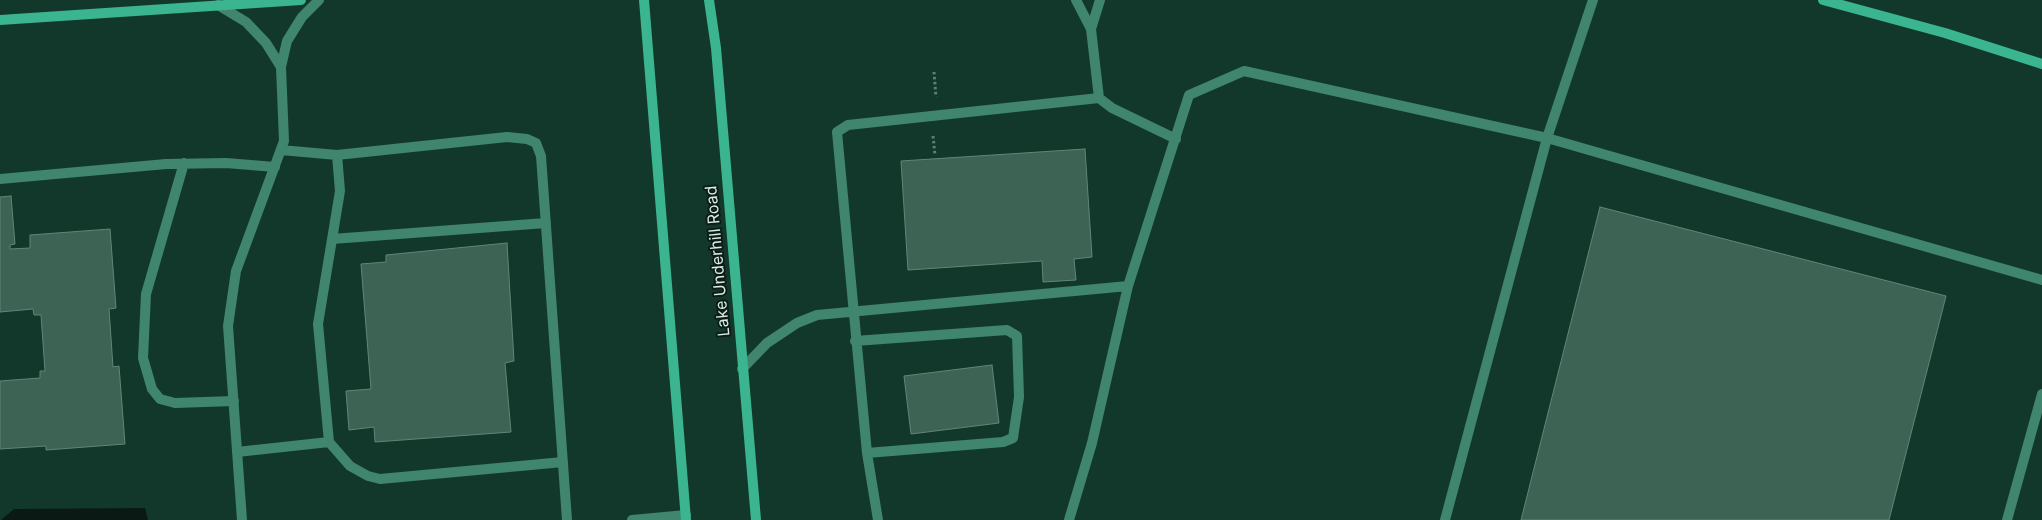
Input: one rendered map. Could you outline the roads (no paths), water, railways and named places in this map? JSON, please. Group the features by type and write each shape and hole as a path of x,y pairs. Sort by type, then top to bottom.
{"street":[{"path":"0,20 301,0"},
{"path":"644,0 686,517"},
{"name":"Lake Underhill Road","path":"710,0 716,48 756,520"},
{"path":"1823,0 1945,33 2042,64"}],"lane":[{"path":"242,520 228,326 236,271 284,141 280,67 287,41 302,17 319,0"},
{"path":"1076,0 1092,29"},
{"path":"1099,98 1092,29 1100,0"},
{"path":"1445,520 1547,138 1593,0"},
{"path":"218,5 246,22 266,44 280,67"},
{"path":"1069,520 1092,443 1128,286 1189,95 1244,71 1547,138 2042,280"},
{"path":"878,520 867,453 855,341 837,132 848,125 1099,98 1112,108 1176,139"},
{"path":"281,150 337,154 507,137 527,139 536,143 541,156 567,520"},
{"path":"337,154 340,191 318,324 329,442 350,466 368,476 380,479 563,462"},
{"path":"0,179 184,164 226,163 275,167"},
{"path":"184,164 146,294 143,358 152,389 160,399 175,403 234,401"},
{"path":"332,239 546,223"},
{"path":"742,369 767,343 797,323 817,315 1128,286"},
{"path":"855,341 1007,330 1017,336 1019,397 1013,438 1003,442 867,453"},
{"path":"2008,520 2042,394"},
{"path":"237,452 329,442"},
{"path":"632,520 686,517"}]}
